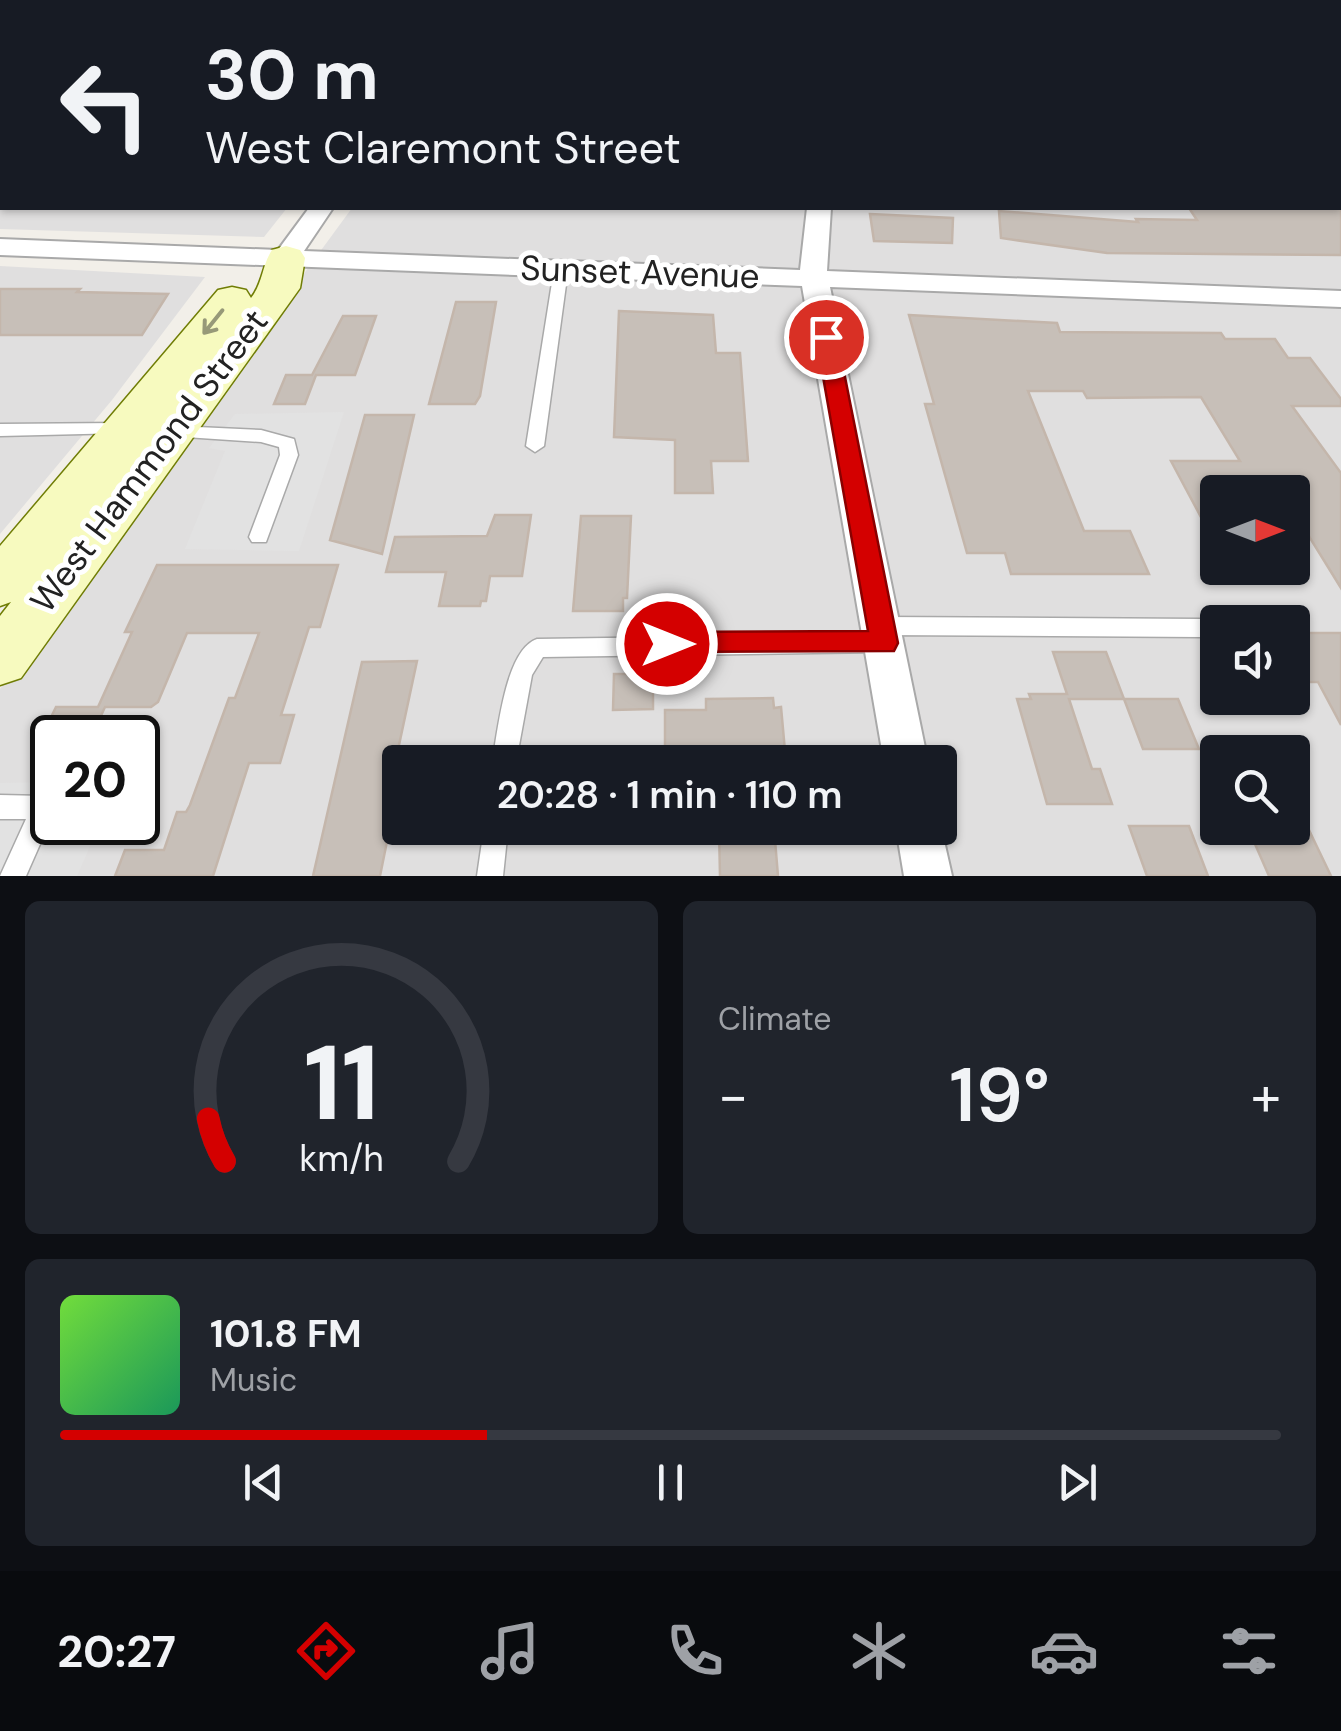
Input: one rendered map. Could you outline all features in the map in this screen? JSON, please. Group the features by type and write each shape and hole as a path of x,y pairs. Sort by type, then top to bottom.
{"street":[{"name":"West Hammond Street","path":"0,584 280,288 286,258 320,210"},
{"path":"818,210 812,258 815,279 903,745"},
{"name":"Sunset Avenue","path":"0,247 1337,303"},
{"name":"West Hammond Street","path":"0,660 148,430"},
{"path":"922,845 928,876"}],"lane":[{"path":"535,446 561,270"},
{"path":"0,430 148,430 261,436 288,443 288,455 259,537"},
{"path":"507,745 521,673 538,648 882,634 1200,628"},
{"path":"0,807 44,808 12,876"},
{"path":"490,876 494,845"}],"shaded area":[{"path":"0,210 285,210 264,237 0,229"},
{"path":"351,210 1341,210 1341,876 0,876 0,689"},
{"path":"0,266 205,277 112,400 0,534"},
{"path":"344,412 299,551 185,549 225,451 209,448 235,414"},
{"path":"30,782 30,845 90,845 77,876 0,876 0,783"}],"building":[{"path":"1190,210 1341,210 1341,255 1107,253 1001,238 999,211 1138,222 1136,219 1197,220"},
{"path":"870,214 953,218 952,243 874,241"},
{"path":"0,289 168,294 142,335 0,335"},
{"path":"456,302 496,302 480,396 475,404 429,404"},
{"path":"619,311 713,315 716,353 740,353 748,461 711,461 713,493 675,493 675,440 614,437"},
{"path":"909,315 1057,323 1060,332 1221,333 1225,339 1275,339 1288,358 1310,358 1341,399 1341,406 1292,406 1341,473 1341,588 1310,538 1310,475 1200,475 1200,515 1171,461 1240,461 1201,397 1087,398 1083,391 1028,391 1084,531 1130,531 1149,574 1011,574 1005,553 967,553 925,404 934,404"},
{"path":"343,316 376,316 355,375 316,375 305,404 274,404 286,375 312,375"},
{"path":"365,415 414,415 382,554 330,540"},
{"path":"495,515 531,515 522,576 490,576 486,601 481,601 480,606 439,606 446,572 386,572 395,537 487,536"},
{"path":"581,516 631,516 623,611 573,611"},
{"path":"157,565 338,565 320,627 309,627 281,715 294,715 280,763 249,763 213,876 115,876 125,850 164,850 177,812 186,812 190,805 229,698 235,698 259,633 187,633 158,702 151,707 105,707 101,715 52,715 56,707 98,707 132,632 125,632"},
{"path":"1310,633 1341,633 1341,725 1318,682 1310,682"},
{"path":"1053,652 1106,652 1124,699 1069,699 1092,769 1100,769 1112,804 1047,804 1017,699 1031,699 1029,694 1067,694"},
{"path":"417,661 399,745 382,745 382,845 386,845 380,876 313,876 362,662"},
{"path":"614,674 653,674 653,709 613,710"},
{"path":"773,698 774,708 781,707 784,745 665,745 665,710 706,710 706,699"},
{"path":"1124,699 1178,699 1199,749 1143,749"},
{"path":"1129,826 1189,826 1208,876 1147,876"},
{"path":"1310,832 1331,876 1269,876 1255,845 1310,845"},
{"path":"719,845 775,845 778,876 720,876"}],"route":[{"path":"667,644 884,643 826,337"}]}
